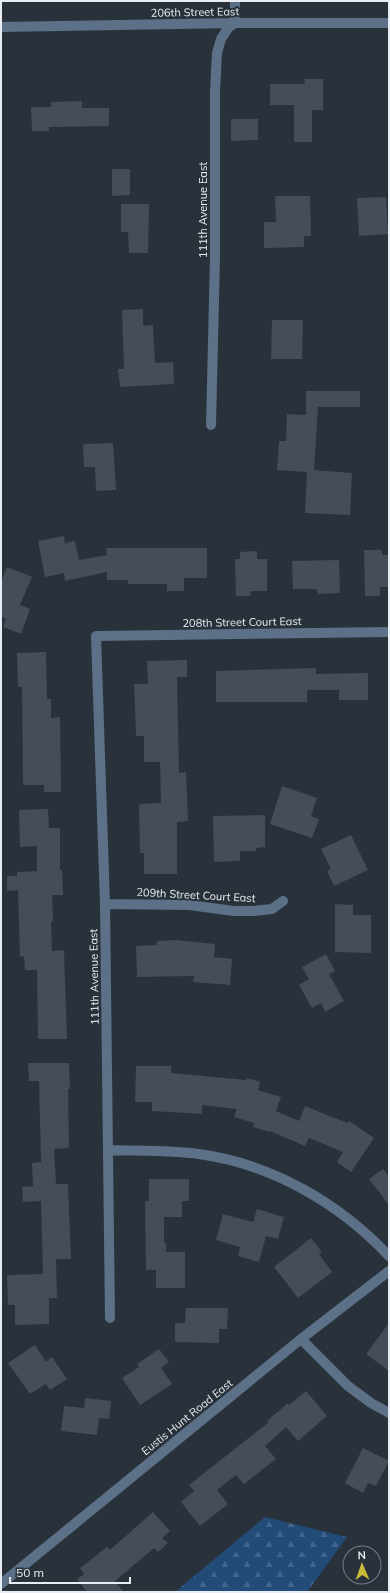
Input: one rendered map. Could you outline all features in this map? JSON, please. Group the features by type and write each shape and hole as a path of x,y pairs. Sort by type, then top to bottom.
{"street":[{"path":"235,1 235,23"},
{"name":"206th Street East","path":"1,27 235,23 389,23"},
{"name":"111th Avenue East","path":"211,424 215,257 215,91 217,53 221,39 228,28 235,23"},
{"name":"208th Street Court East","path":"96,636 389,632"},
{"name":"111th Avenue East","path":"96,636 105,904 110,1318"},
{"name":"209th Street Court East","path":"105,904 189,905 253,912 272,909 283,901"},
{"path":"108,1150 199,1154 239,1162 280,1178 325,1201 372,1238 389,1256"},
{"name":"Eustis Hunt Road East","path":"1,1584 301,1339 389,1271"},
{"path":"301,1339 348,1386 371,1403 389,1413"}],"green space":[{"path":"265,1517 347,1537 307,1592 175,1592"}],"building":[{"path":"304,79 323,79 323,110 312,110 312,142 294,142 294,105 270,105 270,84 305,84"},
{"path":"82,101 82,108 109,108 109,126 49,127 49,131 32,131 31,107 51,107 51,102"},
{"path":"231,119 258,119 258,140 231,141"},
{"path":"112,169 130,169 130,195 112,196"},
{"path":"275,196 310,196 311,236 304,236 304,247 264,248 264,222 276,222"},
{"path":"386,197 388,234 359,236 357,198"},
{"path":"121,204 149,204 148,253 129,253 128,232 121,232"},
{"path":"143,309 143,326 153,325 155,363 173,362 174,384 120,387 118,369 124,369 122,310"},
{"path":"272,320 303,320 302,359 271,359"},
{"path":"306,391 360,391 360,407 318,407 314,470 352,473 350,515 305,513 307,472 277,470 279,441 286,441 287,414 306,415"},
{"path":"113,443 116,490 96,491 95,467 84,467 83,444"},
{"path":"64,536 65,543 75,541 79,560 107,555 106,548 207,548 207,578 184,578 184,591 167,591 167,584 128,584 128,580 107,580 107,572 65,581 64,573 45,577 38,541"},
{"path":"364,550 382,550 382,555 389,555 389,587 380,587 380,596 365,596"},
{"path":"257,551 257,559 267,559 267,591 251,591 250,596 236,596 235,559 240,559 240,552"},
{"path":"339,560 340,593 318,594 317,589 293,589 292,561"},
{"path":"7,567 32,577 20,605 30,609 21,634 3,627 6,619 1,616 1,582"},
{"path":"46,652 47,699 51,699 51,718 60,717 61,792 44,792 44,785 23,785 22,687 18,687 17,653"},
{"path":"187,660 187,677 177,677 179,773 186,772 188,821 177,822 177,874 144,874 144,853 140,853 139,804 161,803 160,762 144,762 144,736 136,736 134,684 148,684 147,661"},
{"path":"316,668 316,674 368,673 368,700 339,700 339,690 307,690 307,702 216,702 216,671"},
{"path":"282,786 317,798 311,816 319,819 312,838 270,824"},
{"path":"48,809 49,828 60,828 60,870 62,870 63,895 52,895 53,921 51,922 52,951 64,950 67,1039 38,1039 37,970 25,970 24,956 20,957 18,890 7,891 7,876 17,876 17,872 37,871 37,846 20,847 19,810"},
{"path":"265,815 265,847 256,848 256,851 240,851 240,861 214,862 213,816"},
{"path":"351,835 368,870 334,886 327,871 331,869 321,849"},
{"path":"335,904 353,905 353,915 371,915 371,953 335,952"},
{"path":"176,940 215,944 214,957 232,959 230,985 193,982 194,976 137,977 136,946 157,945 157,941"},
{"path":"326,954 335,971 329,974 344,1001 325,1012 321,1003 312,1008 299,985 309,979 302,967"},
{"path":"28,1063 69,1063 69,1148 54,1149 56,1184 68,1184 71,1259 56,1259 57,1298 49,1298 49,1324 15,1325 15,1305 8,1305 7,1275 43,1274 41,1201 23,1202 22,1187 33,1186 32,1163 41,1162 39,1081 29,1081"},
{"path":"136,1066 171,1066 171,1073 246,1080 247,1078 260,1082 258,1090 281,1097 276,1111 299,1121 305,1106 347,1123 349,1121 374,1138 351,1172 337,1162 343,1152 309,1138 305,1146 270,1131 253,1127 254,1123 234,1117 237,1109 202,1105 202,1114 152,1111 152,1102 135,1102"},
{"path":"383,1169 389,1177 389,1205 369,1179"},
{"path":"149,1179 189,1179 189,1201 182,1201 182,1217 164,1217 164,1243 166,1243 166,1252 185,1252 185,1288 156,1288 156,1270 146,1270 145,1201 149,1201"},
{"path":"257,1209 284,1217 278,1239 266,1236 259,1262 238,1256 240,1247 216,1240 223,1214 253,1222"},
{"path":"311,1238 322,1252 319,1254 332,1272 298,1298 274,1267"},
{"path":"186,1308 228,1308 227,1329 219,1329 219,1343 175,1342 175,1323 185,1323"},
{"path":"389,1323 389,1371 366,1354"},
{"path":"35,1345 46,1362 52,1357 67,1379 50,1390 46,1384 30,1394 8,1363"},
{"path":"159,1349 169,1362 161,1368 172,1384 140,1405 122,1378 139,1367 137,1364"},
{"path":"306,1391 327,1416 298,1441 286,1427 265,1446 276,1459 244,1484 236,1475 217,1490 228,1504 200,1526 181,1502 194,1491 189,1485 269,1422 267,1421 288,1403 289,1405"},
{"path":"85,1398 111,1401 109,1419 99,1418 97,1435 61,1431 64,1406 84,1408"},
{"path":"363,1448 389,1461 376,1486 368,1483 363,1493 345,1483"},
{"path":"153,1512 170,1531 162,1538 168,1543 158,1552 154,1548 115,1581 124,1592 87,1592 77,1579 84,1574 80,1568 107,1547 110,1550"}]}
